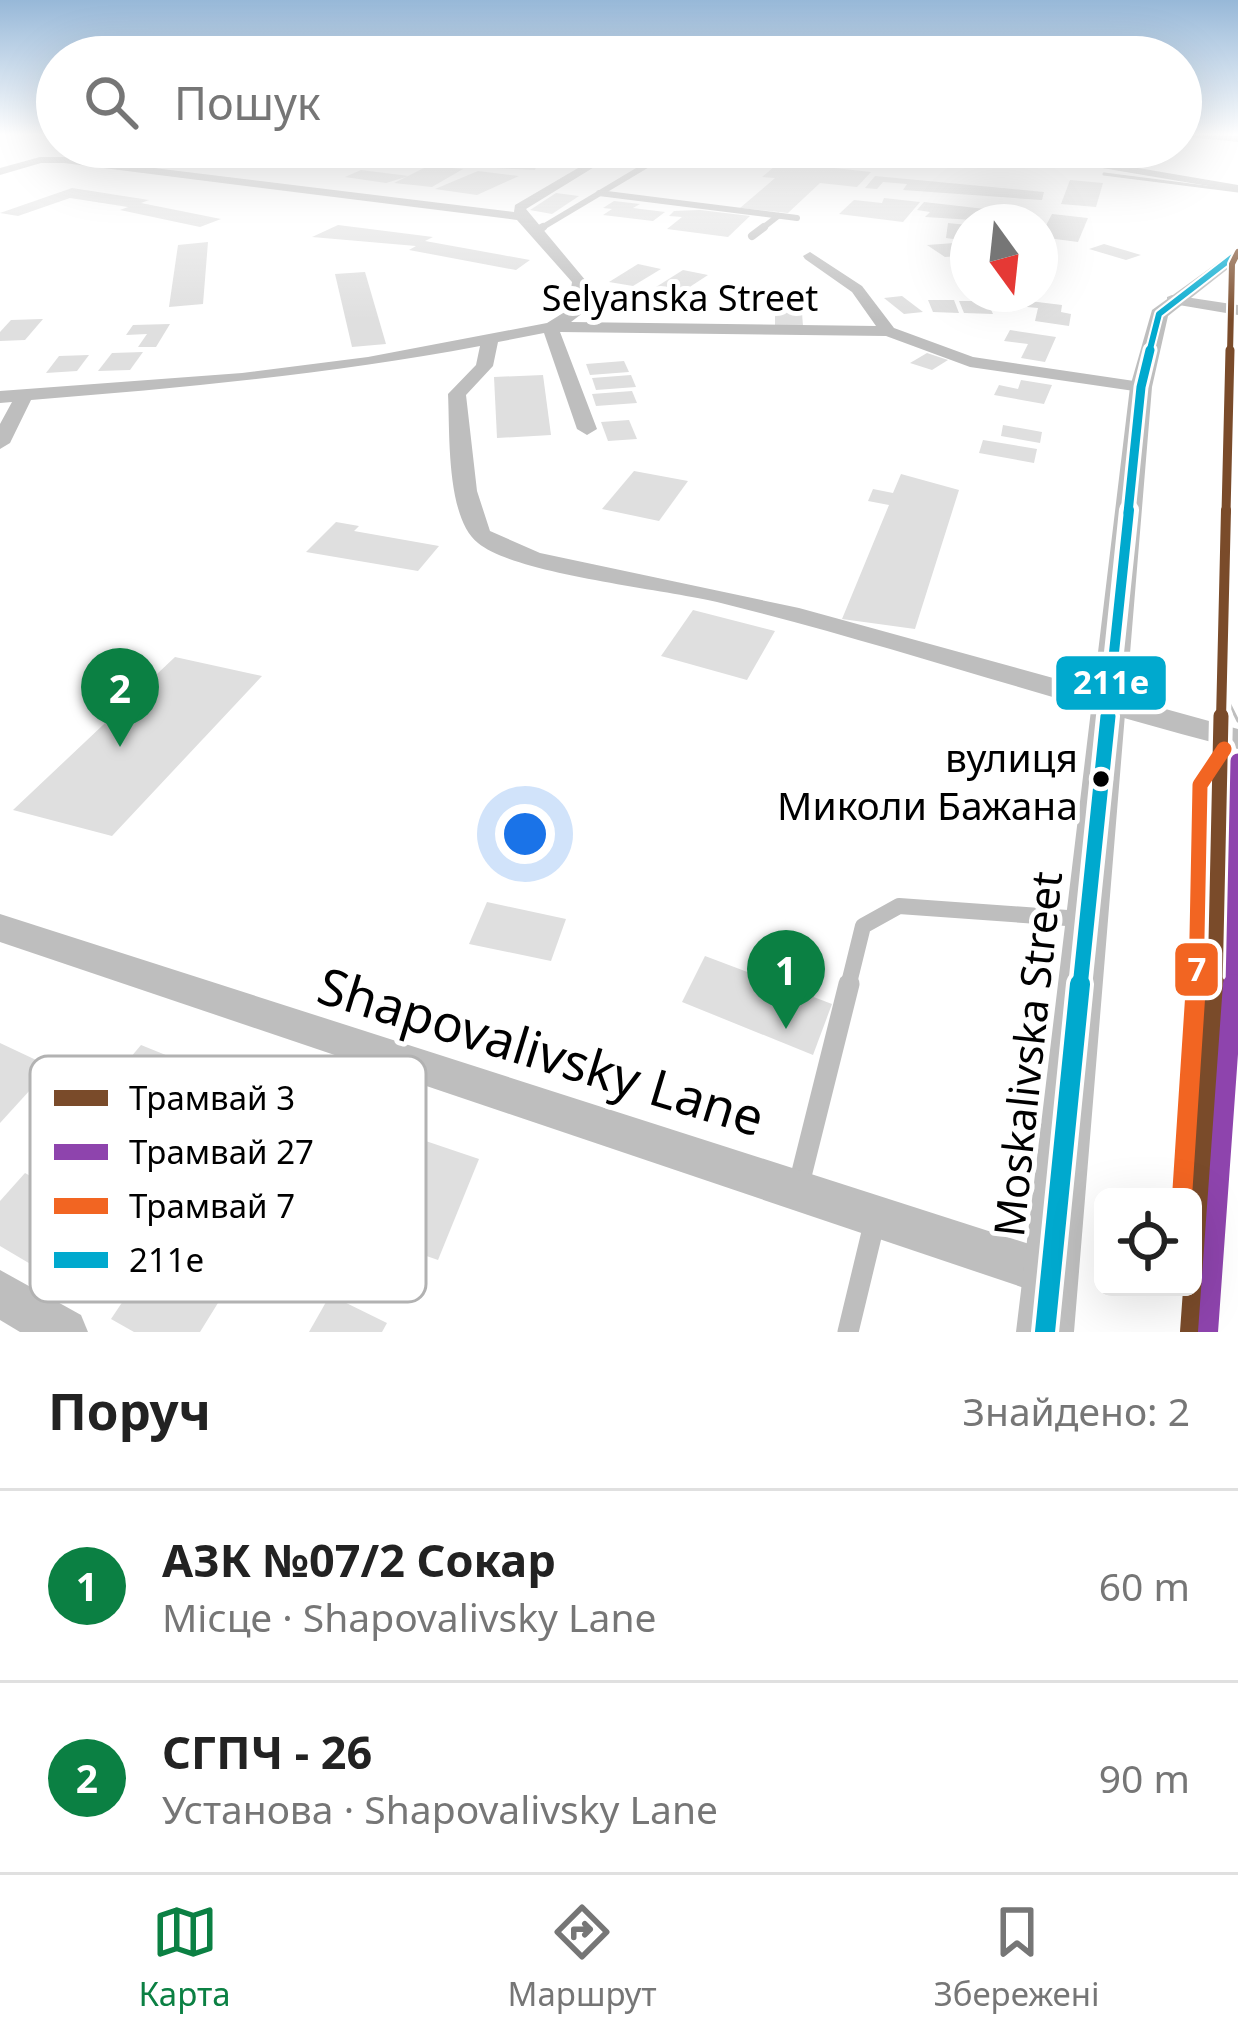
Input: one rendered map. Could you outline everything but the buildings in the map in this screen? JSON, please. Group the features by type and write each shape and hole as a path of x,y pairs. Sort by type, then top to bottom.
{"street":[{"path":"345,195 520,217"},
{"path":"539,195 518,208 520,217 579,281 576,312"},
{"name":"Moskalivska Street","path":"1045,1332 1141,387 1152,327 1172,300 1238,253"},
{"path":"810,256 857,289 888,331"},
{"path":"1172,300 1238,310"},
{"path":"576,312 596,326"},
{"path":"576,312 552,327 587,429"},
{"name":"Selyanska Street","path":"0,397 242,378 552,327 596,326 888,331 970,362 1141,387"},
{"path":"490,340 484,366 457,394 473,524 487,540 515,551 772,607 1106,708 1238,739"},
{"path":"0,443 23,398"},
{"name":"Shapovalivsky Lane","path":"0,928 373,1056"},
{"name":"Shapovalivsky Lane","path":"426,1073 1051,1274"},
{"path":"0,1293 64,1332"}],"lane":[{"path":"534,232 596,195"},
{"path":"608,195 797,218"},
{"path":"752,236 778,215"},
{"path":"798,1189 863,926 898,906 1086,919"},
{"path":"848,1332 877,1215"}],"tram line":[{"name":"3","path":"1190,1332 1214,1009 1232,264 1238,252"},
{"path":"1222,689 1238,721"},
{"name":"7","path":"1183,1188 1196,1008 1200,785 1224,749"},
{"name":"27","path":"1208,1332 1232,1010 1238,761"}],"transit line":[{"name":"211е","path":"1045,1332 1141,387 1159,314 1238,253"}],"place":[{"name":"СГПЧ - 26","path":"120,747"},
{"name":"вулиця Миколи Бажана","path":"1101,779"},
{"name":"АЗК №07/2 Сокар","path":"786,1029"}]}
